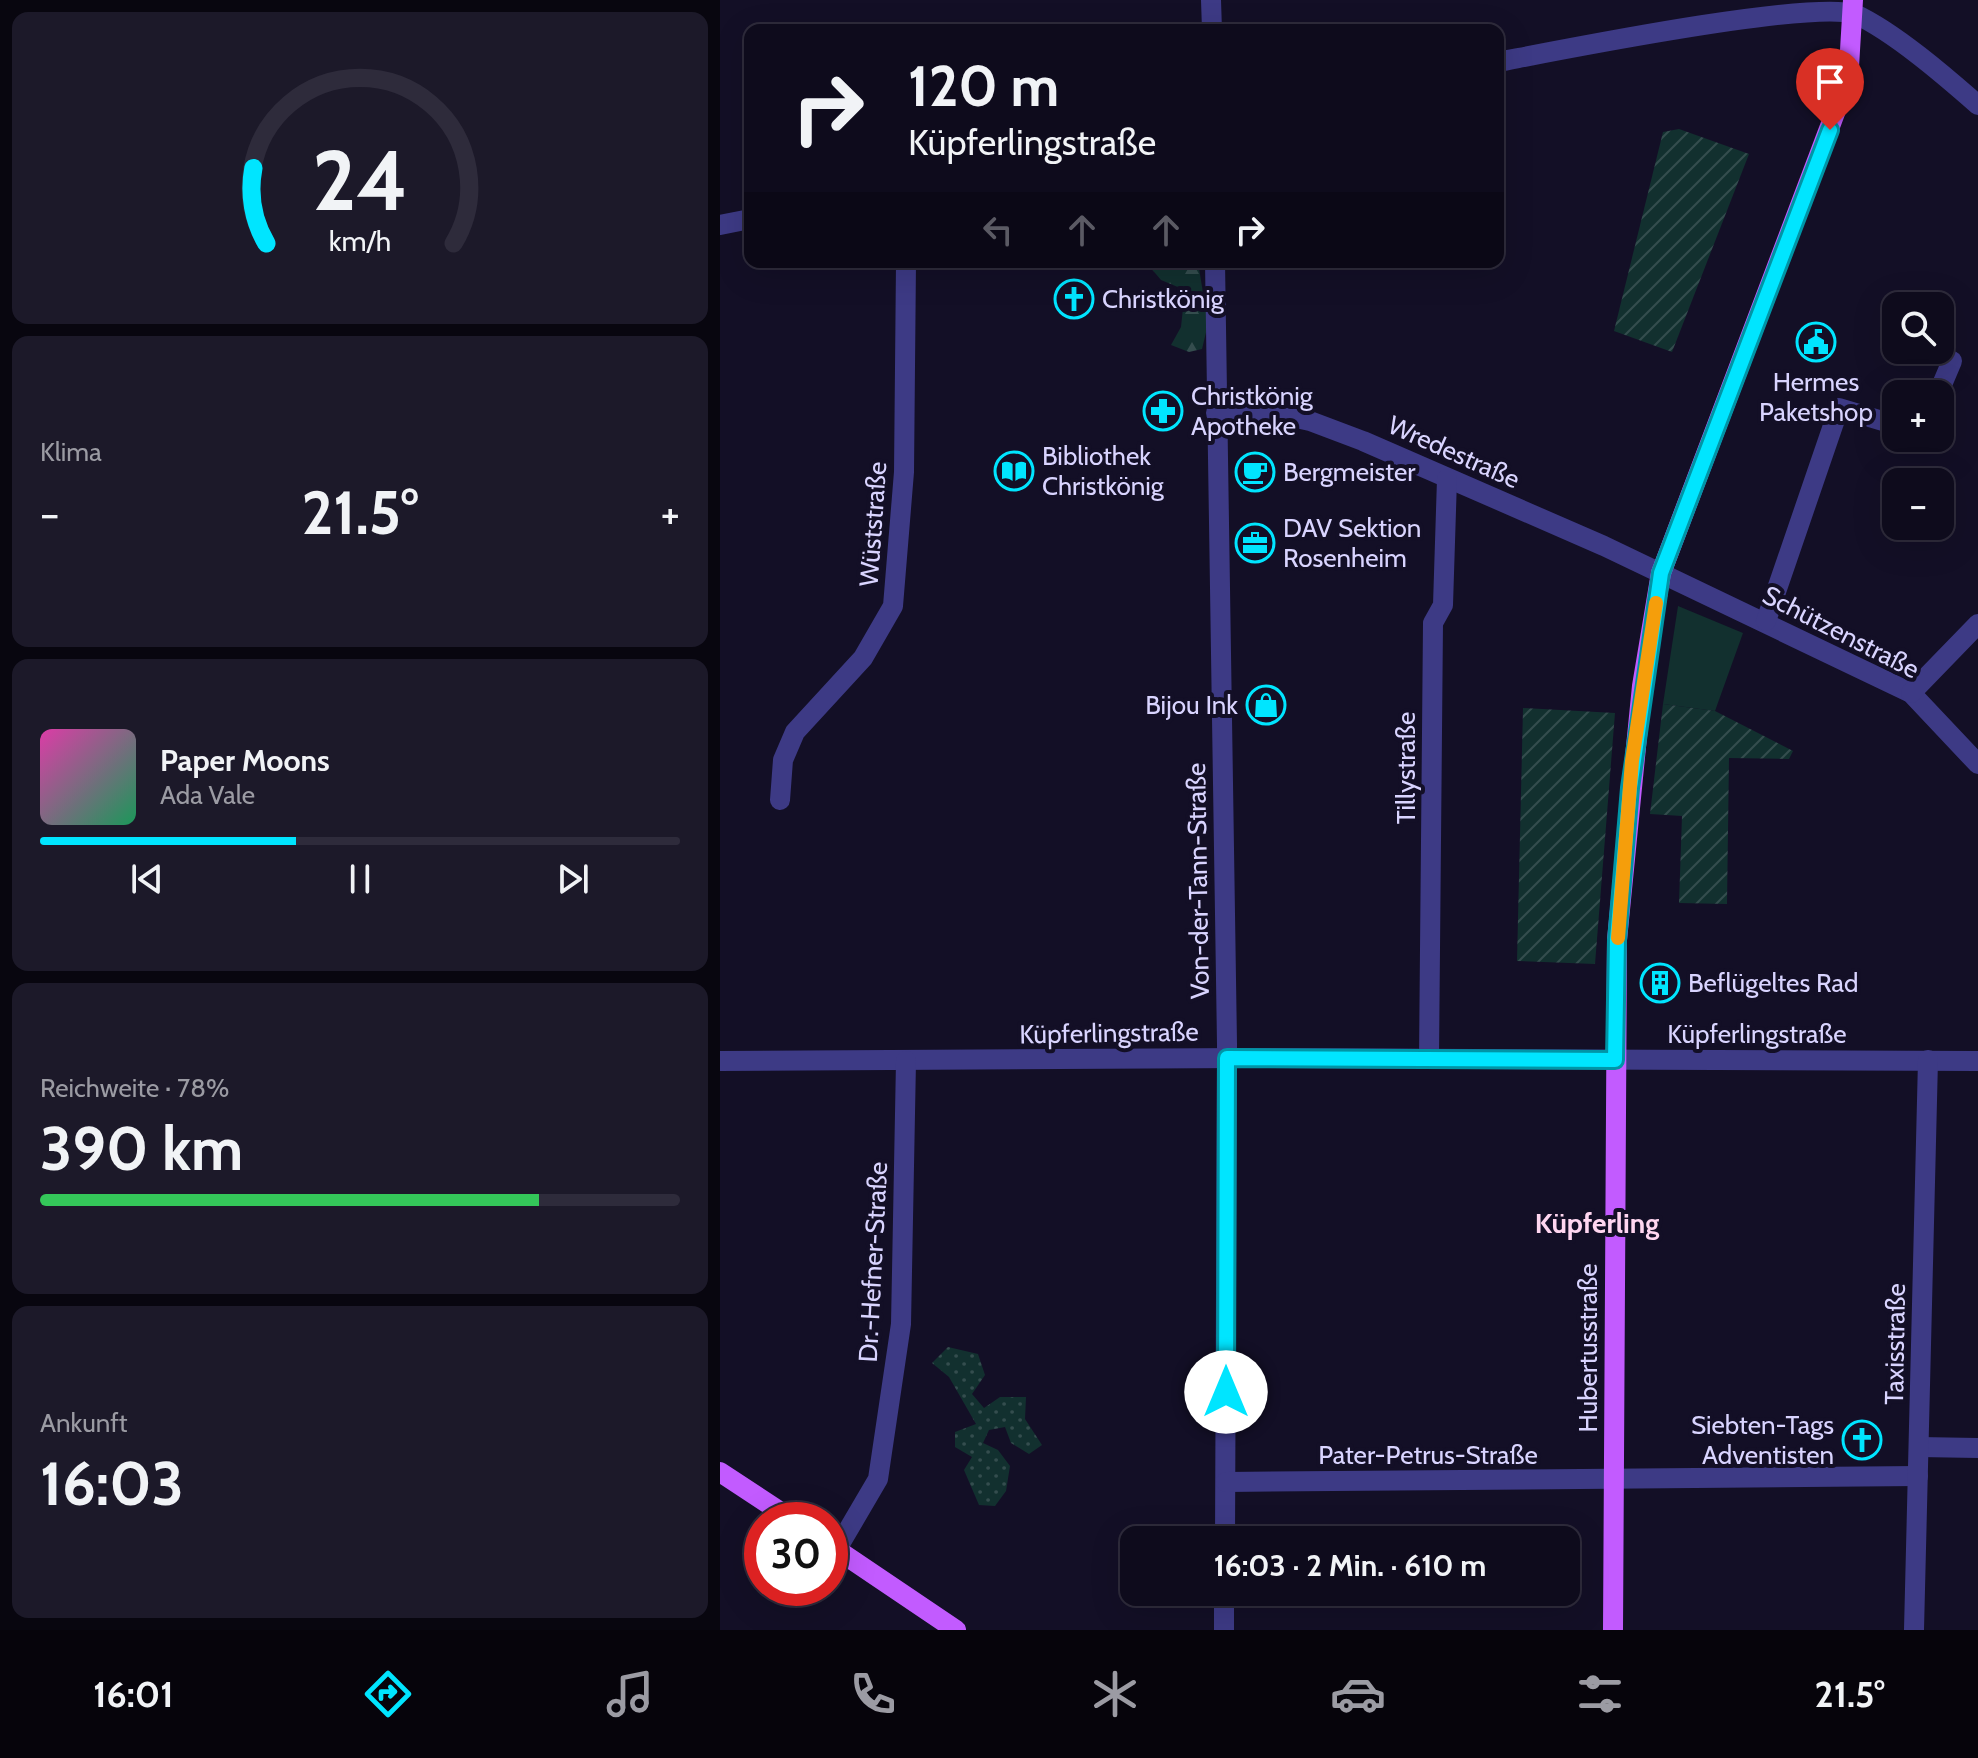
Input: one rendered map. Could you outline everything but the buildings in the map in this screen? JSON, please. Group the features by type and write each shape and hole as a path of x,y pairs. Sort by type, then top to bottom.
{"main road":[{"name":"Hubertusstraße","path":"1613,1630 1617,940 1631,774 1661,573 1835,113 1849,67 1853,6"},
{"path":"720,1472 766,1502"},
{"path":"848,1557 956,1630"}],"street":[{"path":"1211,0 1212,24"},
{"path":"1504,61 1766,13 1853,6 1978,105"},
{"path":"720,225 744,220"},
{"name":"Wüststraße","path":"780,800 783,760 795,732 863,658 893,606 904,472 906,268"},
{"name":"Von-der-Tann-Straße","path":"1215,268 1227,1058 1225,1526"},
{"path":"1766,621 1839,408 1882,421"},
{"name":"Wredestraße","path":"1216,413 1283,415 1310,421 1363,441 1661,573"},
{"name":"Tillystraße","path":"1429,1059 1433,623 1443,605 1447,479"},
{"name":"Schützenstraße","path":"1661,573 1911,693 1978,764"},
{"path":"1911,693 1978,624"},
{"name":"Küpferlingstraße","path":"720,1061 1227,1058 1978,1061"},
{"name":"Taxisstraße","path":"1914,1630 1928,1060"},
{"name":"Dr.-Hefner-Straße","path":"848,1524 878,1479 899,1339 906,1061"},
{"path":"1919,1447 1978,1448"},
{"name":"Pater-Petrus-Straße","path":"1226,1482 1918,1476"},
{"path":"1224,1606 1224,1630"}],"green space":[{"path":"1679,129 1749,154 1672,352 1614,331 1663,132"},
{"path":"1151,268 1199,268 1208,324 1202,349 1189,352 1171,345 1181,327 1185,290 1161,280"},
{"path":"1678,606 1743,633 1715,711 1663,704"},
{"path":"1663,704 1715,711 1793,751 1789,759 1729,758 1727,904 1679,903 1682,816 1650,814"},
{"path":"1523,708 1615,713 1595,964 1517,961"},
{"path":"948,1347 978,1354 985,1375 972,1394 984,1408 1000,1397 1026,1397 1025,1419 1042,1445 1029,1454 1011,1443 1005,1427 989,1430 983,1443 998,1450 1010,1466 1006,1491 995,1506 979,1505 964,1470 972,1457 955,1447 955,1432 976,1424 949,1377 932,1363"}],"slow traffic":[{"path":"1618,938 1632,761 1656,603"}],"place":[{"name":"Christkönig","path":"1074,299"},
{"name":"Hermes Paketshop","path":"1816,342"},
{"name":"Christkönig Apotheke","path":"1163,411"},
{"name":"Bibliothek Christkönig","path":"1014,471"},
{"name":"Bergmeister","path":"1255,472"},
{"name":"DAV Sektion Rosenheim","path":"1255,543"},
{"name":"Bijou Ink","path":"1266,705"},
{"name":"Beflügeltes Rad","path":"1660,983"},
{"name":"Siebten-Tags Adventisten","path":"1862,1440"}],"district":[{"name":"Küpferling","path":"1597,1223"}],"route":[{"path":"1226,1392 1227,1058 1615,1060 1617,940 1632,761 1661,573 1789,229 1830,130"}]}
